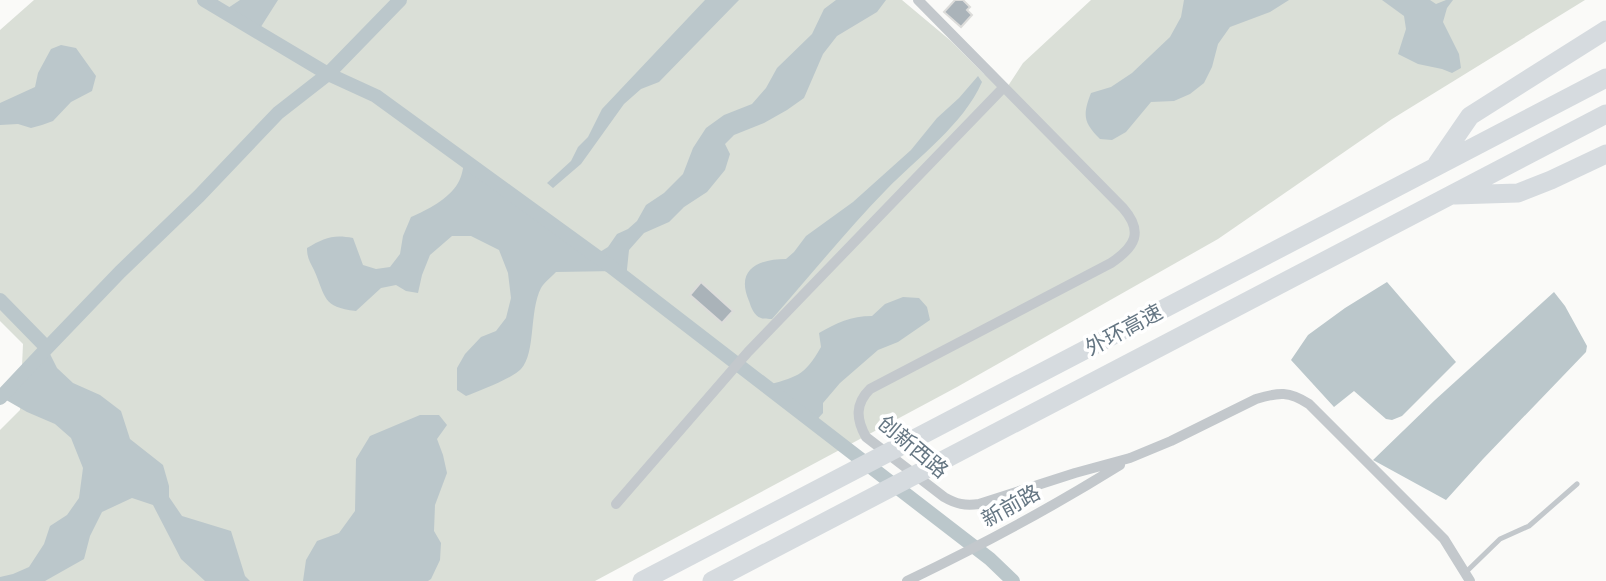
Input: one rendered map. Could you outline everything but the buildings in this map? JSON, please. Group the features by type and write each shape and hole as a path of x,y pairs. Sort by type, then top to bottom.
{"highway":[{"path":"1436,167 1470,116 1606,30"},
{"name":"外环高速","path":"642,581 1606,78"},
{"name":"外环高速","path":"712,581 1606,114"},
{"path":"1450,195 1518,193 1606,153"}],"street":[{"name":"创新西路","path":"918,0 1131,217 1135,234 1133,243 1125,254 1111,263 870,389 858,406 860,427 866,437 944,497 966,506 1130,458 1256,399 1284,393 1309,404 1444,539 1468,577"},
{"path":"616,504 748,352 1003,88"},
{"name":"新前路","path":"907,581 1000,535 1082,489 1130,458"}],"lane":[{"path":"1468,577 1500,539 1529,526 1577,484"}],"shaded area":[{"path":"34,0 902,0 951,41 984,74 1008,86 1023,63 1091,0 1585,0 1392,119 1218,239 957,387 595,581 0,581 0,430 20,410 23,344 0,321 0,30"},
{"path":"240,0 278,0 257,33 222,12"},
{"path":"705,0 739,0 659,82 641,89 624,104 581,164 553,188 547,183 571,161 578,147 588,137 602,109"},
{"path":"836,0 886,0 877,12 837,36 823,54 804,98 764,123 734,135 725,144 730,154 725,170 707,192 684,207 669,222 644,233 629,250 626,279 616,271 556,272 548,280 537,297 526,362 511,376 466,396 457,390 457,368 465,354 481,337 496,331 506,318 511,298 508,273 499,250 471,236 452,236 430,255 418,293 406,291 396,285 381,288 356,311 337,307 324,294 309,260 307,248 329,238 353,238 363,265 376,269 390,267 400,254 403,236 411,217 431,207 454,189 465,160 595,255 608,247 617,234 637,221 646,205 664,193 683,174 693,148 706,128 724,115 752,104 766,88 777,68 812,34 824,9"},
{"path":"1184,0 1289,0 1270,12 1230,27 1218,44 1212,67 1204,83 1190,94 1174,101 1151,102 1126,132 1112,140 1100,139 1086,119 1091,93 1111,87 1132,73 1170,37 1181,17"},
{"path":"1382,0 1430,0 1436,4 1453,0 1447,8 1443,22 1459,54 1461,68 1452,73 1418,64 1398,54 1406,29 1404,16"},
{"path":"61,45 76,48 96,76 92,91 71,102 53,121 31,128 18,124 0,125 0,103 35,87 38,73 51,49"},
{"path":"978,76 982,82 974,98 939,140 842,237 772,319 756,315 745,290 747,274 752,268 767,261 786,259 806,236 853,202 911,150 937,118"},
{"path":"1387,282 1456,362 1402,416 1392,420 1386,419 1354,391 1334,407 1291,360 1308,335"},
{"path":"1554,292 1587,346 1586,352 1446,500 1373,460 1435,400"},
{"path":"903,297 919,298 927,307 930,320 898,342 878,350 840,383 823,403 823,413 813,424 764,386 792,378 804,370 821,347 819,333 844,321 872,316 885,304"},
{"path":"47,348 57,368 73,383 100,395 121,411 130,439 163,465 169,497 182,516 231,531 245,576 250,581 205,581 181,559 153,505 132,498 102,512 90,536 84,559 45,581 0,581 0,577 29,567 44,544 50,526 67,515 79,498 83,468 71,438 55,424 1,397"},
{"path":"420,415 439,415 447,425 437,439 447,473 435,505 434,531 441,543 440,560 431,579 303,581 306,560 317,541 339,533 355,511 356,459 370,436"}],"waterway":[{"path":"204,0 328,74 376,96 610,266 990,559 1013,581"},
{"path":"0,398 278,113 328,74 400,0"},
{"path":"0,300 47,348"}]}
